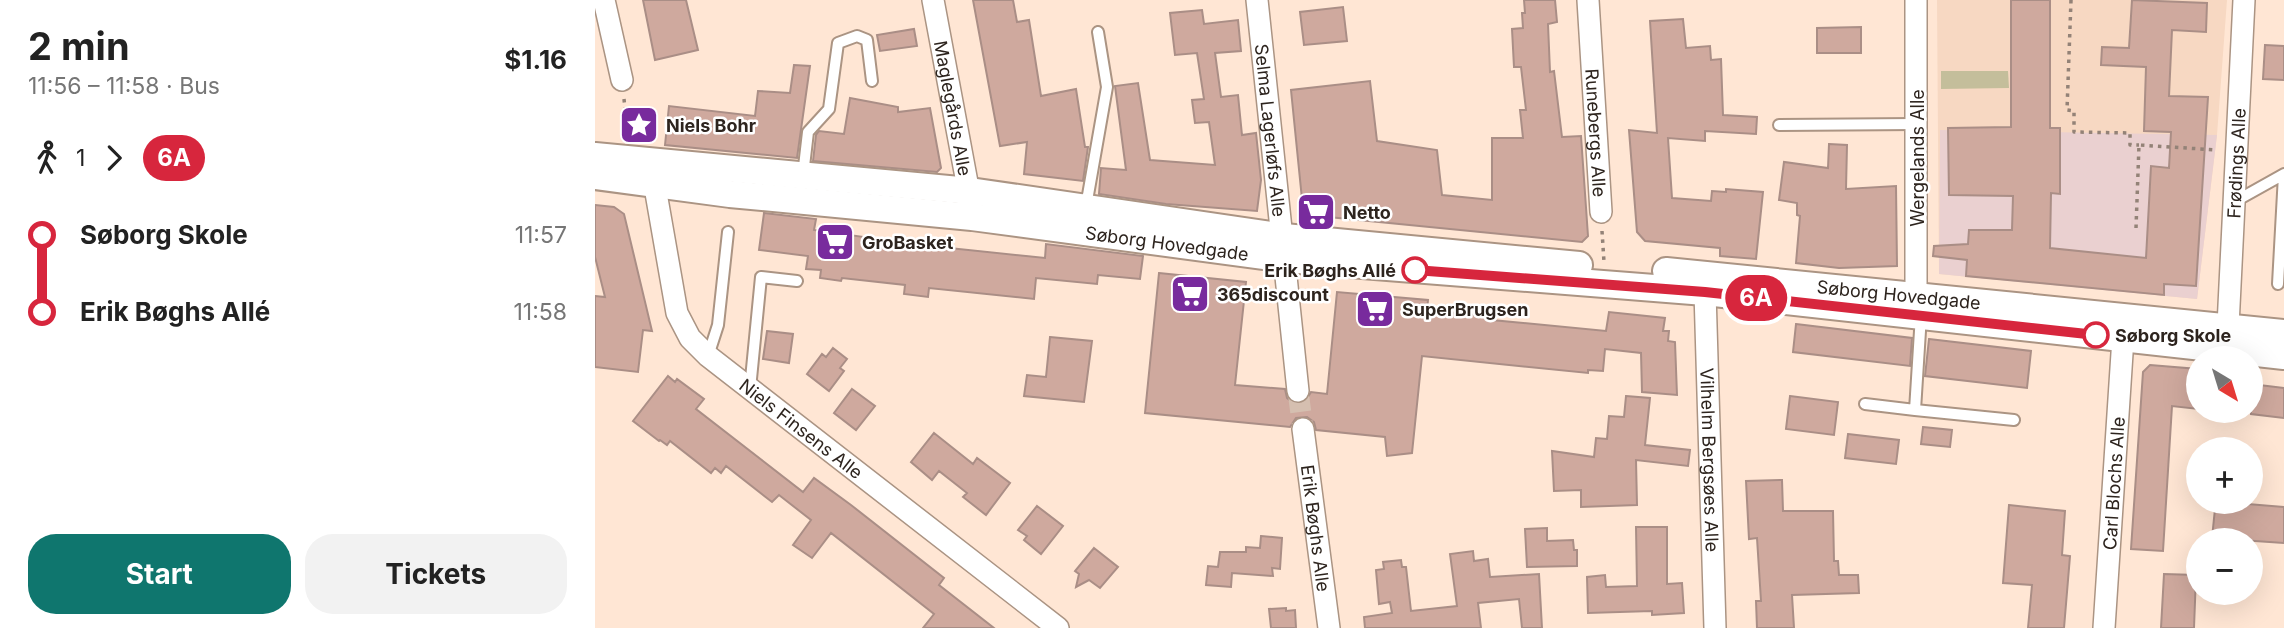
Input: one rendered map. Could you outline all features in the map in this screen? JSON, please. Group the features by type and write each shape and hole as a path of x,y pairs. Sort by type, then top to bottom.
{"street":[{"path":"604,0 622,80"},
{"name":"Maglegårds Alle","path":"933,0 971,204"},
{"name":"Selma Lagerløfs Alle","path":"1257,0 1285,248"},
{"name":"Runebergs Alle","path":"1588,0 1601,212"},
{"name":"Wergelands Alle","path":"1916,0 1918,309"},
{"name":"Frødings Alle","path":"2228,326 2244,0"},
{"name":"Søborg Hovedgade","path":"595,156 730,194 971,204"},
{"name":"Søborg Hovedgade","path":"595,176 645,168 803,176 971,204 1285,248 1705,292 1918,309 2228,326 2284,333"},
{"name":"Niels Finsens Alle","path":"645,168 677,313 690,338 708,356 1058,628"},
{"path":"1285,248 1298,391"},
{"name":"Søborg Hovedgade","path":"1285,248 1728,276 1918,309 2123,338 2284,356"},
{"name":"Vilhelm Bergsøes Alle","path":"1705,292 1715,628"},
{"name":"Carl Blochs Alle","path":"2104,628 2123,338"},
{"name":"Erik Bøghs Alle","path":"1303,429 1329,628"}],"lane":[{"path":"1079,219 1088,195 1107,87 1098,32"},
{"path":"803,176 809,132 829,110 838,43 857,36 867,40 873,81"},
{"path":"1779,125 1917,124"},
{"path":"2234,202 2284,174"},
{"path":"2278,284 2284,174"},
{"path":"708,356 718,326 729,232"},
{"path":"750,389 761,278 797,281"},
{"path":"1915,410 1918,309"},
{"path":"1865,404 2014,420"}],"path":[{"path":"2071,0 2067,110 2074,111 2074,132 2130,133 2130,145 2236,151"},
{"path":"622,80 645,168"},
{"path":"2136,228 2139,145"},
{"name":"Runebergs Alle","path":"1601,212 1604,267"}],"shaded area":[{"name":"Søborg Skole","path":"1937,0 2227,0 2217,135 2197,299 1939,274"},
{"path":"1941,71 2008,71 2009,88 1941,89"},
{"path":"1940,130 2217,135 2197,299 1939,274"}],"building":[{"path":"643,0 686,0 698,50 655,60"},
{"path":"973,0 1013,0 1017,22 1029,20 1041,96 1076,89 1085,147 1088,147 1083,181 1024,174 1027,142 1000,146"},
{"path":"1524,0 1555,0 1557,22 1548,24 1550,72 1554,71 1562,137 1581,136 1588,236 1582,242 1308,215 1303,209 1291,90 1370,81 1377,141 1437,150 1442,195 1492,200 1492,138 1523,138 1520,110 1526,110 1521,67 1514,67 1512,29 1523,28"},
{"path":"2011,0 2050,0 2050,128 2060,128 2060,194 2051,193 2050,248 2146,258 2151,166 2169,168 2171,132 2144,131 2146,67 2101,65 2102,47 2129,48 2132,0 2207,3 2206,32 2172,30 2169,96 2208,97 2196,286 2164,284 2164,295 1966,276 1967,260 1933,256 1934,246 1968,244 1969,230 2012,230 2013,196 1949,195 1948,128 2011,127"},
{"path":"1343,7 1347,41 1304,45 1300,12"},
{"path":"1202,10 1204,24 1238,20 1241,51 1215,53 1221,97 1238,95 1242,135 1256,133 1261,180 1257,211 1166,204 1099,194 1101,168 1126,170 1115,86 1138,83 1150,160 1215,165 1209,122 1195,123 1192,100 1204,99 1197,53 1175,55 1170,13"},
{"path":"1683,19 1686,48 1710,46 1711,60 1721,59 1723,115 1757,117 1756,134 1705,131 1705,141 1668,138 1672,198 1711,201 1712,191 1726,192 1726,189 1763,192 1756,259 1720,256 1720,248 1645,241 1637,232 1629,130 1657,133 1650,21"},
{"path":"1861,27 1861,53 1817,53 1817,28"},
{"path":"914,29 917,46 880,51 877,35"},
{"path":"2265,45 2284,46 2284,80 2263,79"},
{"path":"794,65 810,66 797,158 665,145 669,106 755,116 758,91 790,93"},
{"path":"850,98 898,107 898,112 930,108 941,168 937,172 813,161 816,135 819,131 844,134"},
{"path":"1829,144 1847,145 1846,189 1896,186 1897,266 1839,268 1796,263 1800,216 1797,215 1797,203 1779,200 1784,162 1828,168"},
{"path":"595,205 614,207 624,214 652,331 643,330 638,372 595,367 595,296 605,297 595,257"},
{"path":"764,213 816,219 814,230 864,239 1045,258 1046,244 1143,256 1140,279 1098,275 1097,284 1036,278 1034,299 929,288 928,297 904,294 905,285 820,278 821,270 806,269 808,256 759,250"},
{"path":"1159,273 1246,282 1235,385 1285,389 1287,398 1293,403 1305,402 1311,392 1327,394 1337,292 1428,300 1427,310 1492,317 1492,320 1606,331 1609,312 1665,318 1663,331 1669,331 1668,341 1675,342 1677,395 1642,392 1641,353 1605,349 1603,371 1588,370 1588,373 1422,356 1412,453 1387,456 1385,437 1316,430 1314,422 1307,417 1296,418 1290,427 1145,413"},
{"path":"1796,324 1912,338 1910,366 1793,352"},
{"path":"767,331 793,334 789,363 763,359"},
{"path":"1050,337 1092,341 1084,402 1024,396 1027,375 1046,377"},
{"path":"1929,339 2031,351 2027,388 1925,376"},
{"path":"833,348 847,359 840,368 844,371 829,391 807,374 822,354 826,357"},
{"path":"2150,365 2186,368 2186,408 2172,406 2163,551 2131,549 2143,372"},
{"path":"668,376 675,382 677,379 704,399 696,409 803,492 814,478 851,505 944,578 939,585 994,628 923,628 934,614 831,533 812,558 793,545 811,520 779,495 772,502 726,466 721,473 715,468 711,473 670,441 667,445 659,441 633,421"},
{"path":"2263,385 2284,388 2284,418 2263,415"},
{"path":"852,389 875,406 856,430 834,413"},
{"path":"1626,396 1650,398 1645,445 1690,450 1688,466 1636,460 1637,505 1581,507 1581,490 1554,491 1552,451 1594,457 1596,438 1607,439 1609,416 1624,417"},
{"path":"1790,396 1838,402 1834,435 1786,429"},
{"path":"1923,427 1952,430 1950,447 1921,444"},
{"path":"934,433 973,464 977,458 1010,483 986,515 963,497 967,493 939,471 932,480 911,462"},
{"path":"1848,434 1899,440 1896,464 1845,458"},
{"path":"1782,480 1783,511 1833,511 1834,561 1838,561 1839,575 1858,575 1859,593 1792,595 1794,628 1757,628 1756,601 1761,601 1757,538 1749,539 1746,481"},
{"path":"2009,505 2065,511 2062,555 2070,556 2064,628 2028,628 2032,585 2003,583"},
{"path":"2263,505 2284,507 2284,543 2263,542 2263,528 2213,528 2214,514 2263,514"},
{"path":"1037,506 1063,526 1041,554 1024,540 1027,536 1018,530"},
{"path":"1636,527 1667,527 1667,584 1682,583 1684,613 1588,613 1587,577 1605,575 1606,587 1637,586"},
{"path":"1547,528 1547,541 1573,540 1574,550 1577,550 1577,566 1527,567 1525,529"},
{"path":"1261,536 1282,538 1280,569 1272,568 1273,576 1232,573 1231,587 1206,585 1208,566 1218,567 1220,552 1246,552 1246,547 1260,548"},
{"path":"1094,548 1118,567 1100,588 1089,580 1076,587 1079,574 1075,571"},
{"path":"1473,551 1474,561 1488,559 1490,577 1539,574 1542,628 1522,628 1519,599 1478,603 1481,628 1365,628 1364,617 1392,613 1390,602 1379,604 1376,570 1384,569 1383,562 1401,560 1402,567 1406,567 1411,611 1457,606 1450,554"},
{"path":"2164,574 2186,575 2186,605 2195,605 2194,628 2161,628"},
{"path":"1286,608 1286,611 1295,610 1296,628 1271,628 1269,609"}],"tunnel":[{"path":"1298,391 1303,429"}],"bus line":[{"name":"6A","path":"1415,270 1705,292 2096,335"}],"place":[{"name":"Niels Bohr","path":"639,125"},
{"name":"Netto","path":"1316,212"},
{"name":"GroBasket","path":"835,242"},
{"name":"Erik Bøghs Allé","path":"1415,270"},
{"name":"365discount","path":"1190,294"},
{"name":"SuperBrugsen","path":"1375,309"},
{"name":"Søborg Skole","path":"2096,335"}]}
